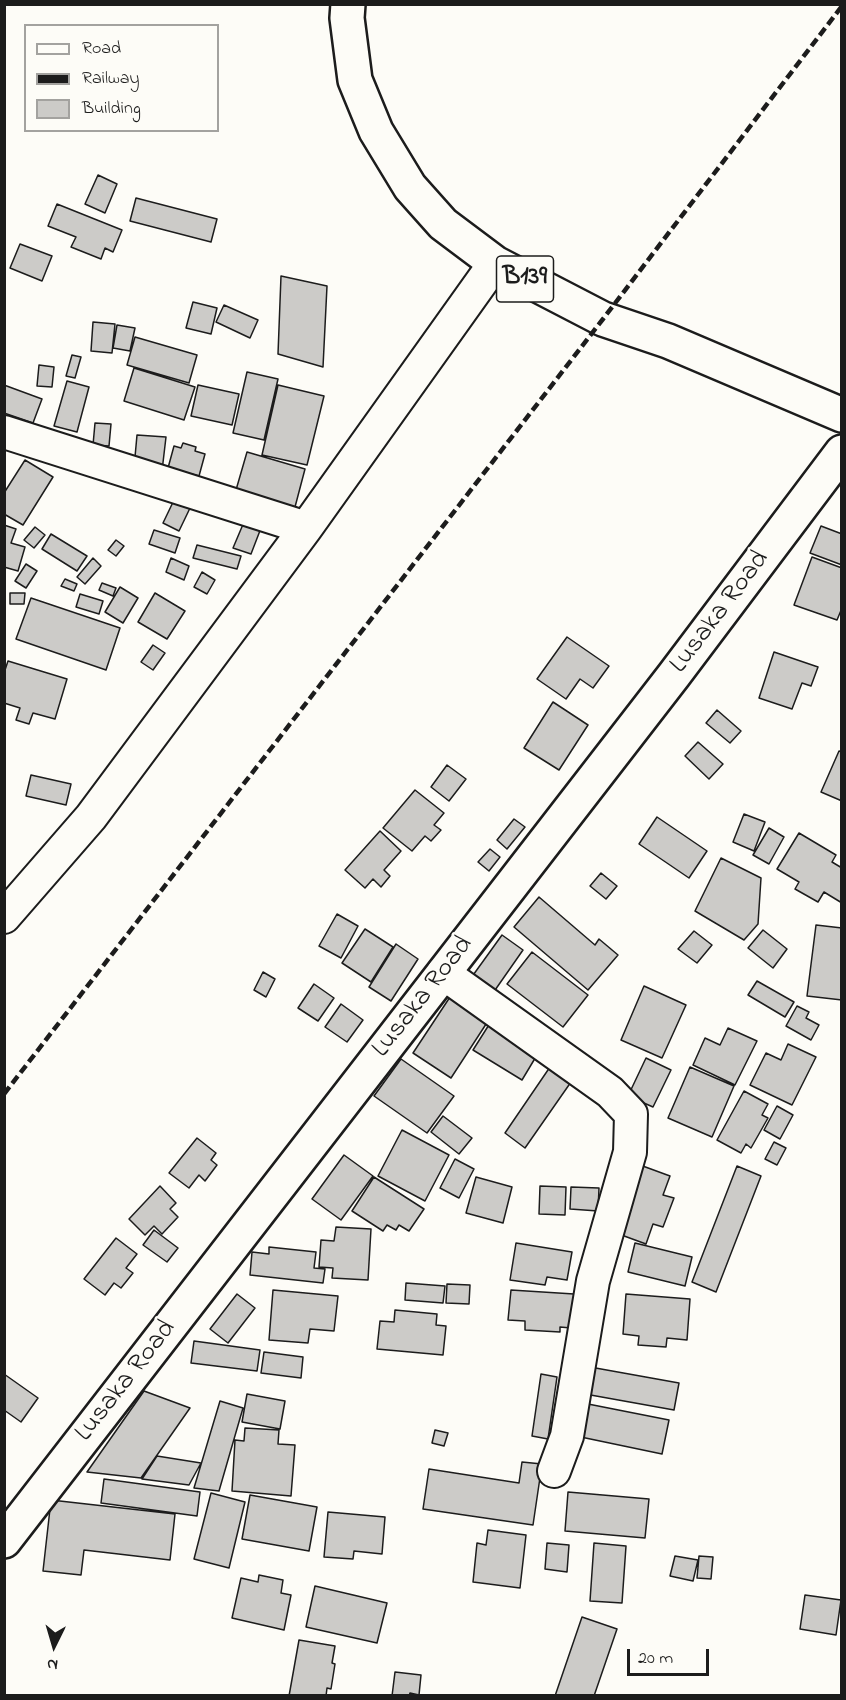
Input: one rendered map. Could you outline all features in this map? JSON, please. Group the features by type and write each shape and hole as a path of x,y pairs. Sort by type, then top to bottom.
{"street":[{"name":"B139","path":"348,4 347,18 355,80 376,131 410,187 443,225 495,263 603,319 668,341 842,415"},
{"path":"7,911 91,817 306,528 495,263"},
{"path":"4,432 306,528"},
{"name":"Lusaka Road","path":"4,1541 674,675 842,452"},
{"path":"443,974 610,1092 631,1114 630,1152 593,1281 567,1436 554,1472"}],"building":[{"path":"98,175 117,184 105,213 85,204"},
{"path":"136,198 217,219 211,242 130,221"},
{"path":"57,204 122,230 113,252 105,248 101,259 71,247 76,237 48,226"},
{"path":"20,244 52,256 42,281 10,268"},
{"path":"281,276 327,286 323,367 278,354"},
{"path":"193,302 217,308 211,334 186,328"},
{"path":"224,305 258,320 250,338 216,322"},
{"path":"93,322 115,324 112,353 91,351"},
{"path":"117,325 135,328 130,351 113,348"},
{"path":"135,337 197,355 189,383 127,365"},
{"path":"72,355 81,357 75,378 66,376"},
{"path":"39,365 54,367 52,387 37,386"},
{"path":"134,368 195,387 184,420 124,401"},
{"path":"247,372 278,379 264,440 233,433"},
{"path":"67,381 89,387 77,432 54,426"},
{"path":"4,385 42,399 33,423 4,413"},
{"path":"198,385 239,394 232,425 191,416"},
{"path":"278,385 324,396 307,465 262,455"},
{"path":"95,423 111,424 109,446 93,445"},
{"path":"137,435 166,437 162,471 134,468"},
{"path":"183,443 196,447 195,451 205,454 199,476 168,468 174,446 181,448"},
{"path":"247,452 305,469 295,507 236,490"},
{"path":"25,460 53,477 23,525 4,514 4,493"},
{"path":"175,498 191,506 179,531 163,523"},
{"path":"244,522 261,528 251,554 233,548"},
{"path":"4,525 16,529 11,543 25,547 18,571 4,567"},
{"path":"821,526 842,534 842,565 810,553"},
{"path":"35,527 45,535 34,548 24,540"},
{"path":"154,530 180,538 175,553 149,544"},
{"path":"51,534 87,556 77,571 42,549"},
{"path":"116,540 124,546 116,556 108,550"},
{"path":"197,545 241,556 237,569 193,558"},
{"path":"812,557 842,568 842,608 837,620 794,605"},
{"path":"93,558 101,566 85,584 77,577"},
{"path":"171,558 189,566 184,580 166,572"},
{"path":"26,564 37,571 26,588 15,581"},
{"path":"202,572 215,580 207,594 194,587"},
{"path":"65,579 77,584 74,591 61,586"},
{"path":"102,583 116,588 113,596 99,590"},
{"path":"120,587 138,598 123,623 105,612"},
{"path":"10,593 25,593 24,604 10,604"},
{"path":"155,593 185,611 167,639 138,622"},
{"path":"80,594 103,601 99,614 76,607"},
{"path":"31,598 120,628 106,670 16,639"},
{"path":"567,637 609,666 593,688 580,679 566,699 537,679"},
{"path":"153,645 165,653 153,670 141,662"},
{"path":"774,652 818,667 811,686 802,683 792,709 759,698"},
{"path":"8,661 67,679 55,719 33,713 29,724 16,720 20,708 4,703 4,673"},
{"path":"553,702 588,725 559,770 524,748"},
{"path":"717,710 741,731 730,743 706,723"},
{"path":"698,742 723,764 709,779 685,756"},
{"path":"839,751 842,752 842,801 821,792"},
{"path":"447,765 466,779 449,801 431,787"},
{"path":"31,775 71,784 66,805 26,796"},
{"path":"415,790 444,813 434,825 441,830 431,841 425,836 412,851 383,828"},
{"path":"744,814 765,822 754,851 733,842"},
{"path":"657,817 707,851 689,878 639,844"},
{"path":"514,819 525,827 507,849 497,840"},
{"path":"769,828 784,837 769,864 753,855"},
{"path":"380,831 401,851 384,870 390,876 381,887 373,879 365,888 345,870"},
{"path":"799,833 836,855 832,862 842,868 842,903 824,892 818,902 795,889 799,882 777,869"},
{"path":"490,849 500,857 489,871 478,862"},
{"path":"721,858 761,878 758,924 744,940 695,911"},
{"path":"601,873 617,886 606,899 590,886"},
{"path":"539,897 595,945 599,939 618,955 588,990 514,927"},
{"path":"337,914 358,926 341,958 319,946"},
{"path":"816,925 842,928 842,1000 807,996"},
{"path":"365,929 393,947 371,982 342,963"},
{"path":"763,930 787,949 773,968 748,948"},
{"path":"694,931 712,945 697,963 678,949"},
{"path":"502,935 523,950 493,993 471,978"},
{"path":"396,944 418,959 391,1001 369,987"},
{"path":"532,952 588,995 563,1027 507,984"},
{"path":"263,972 275,979 266,997 254,990"},
{"path":"757,981 794,1002 785,1017 748,995"},
{"path":"314,984 334,998 318,1021 298,1008"},
{"path":"644,986 686,1005 662,1058 621,1040"},
{"path":"452,994 490,1018 451,1078 413,1053"},
{"path":"341,1004 363,1020 347,1042 325,1027"},
{"path":"797,1006 809,1012 806,1018 819,1025 811,1040 786,1026"},
{"path":"492,1020 540,1050 522,1080 473,1050"},
{"path":"728,1028 757,1041 735,1085 693,1065 705,1038 720,1045"},
{"path":"788,1044 816,1057 792,1105 750,1085 766,1053 781,1060"},
{"path":"646,1058 671,1070 653,1107 628,1096"},
{"path":"401,1059 454,1096 427,1133 374,1096"},
{"path":"550,1067 571,1082 525,1148 505,1133"},
{"path":"690,1067 734,1086 712,1137 668,1118"},
{"path":"744,1091 768,1104 762,1115 768,1118 751,1148 746,1144 741,1153 717,1140"},
{"path":"777,1106 793,1115 780,1139 764,1130"},
{"path":"443,1116 472,1138 459,1154 431,1132"},
{"path":"402,1130 449,1155 425,1201 378,1176"},
{"path":"197,1138 216,1153 211,1160 217,1165 205,1181 199,1175 189,1188 169,1173"},
{"path":"774,1142 786,1148 777,1165 765,1159"},
{"path":"344,1155 373,1176 341,1220 312,1199"},
{"path":"455,1159 474,1169 459,1198 440,1188"},
{"path":"640,1165 670,1176 663,1195 674,1198 663,1227 653,1224 646,1244 616,1233"},
{"path":"737,1166 761,1176 716,1292 692,1282"},
{"path":"374,1177 424,1209 409,1231 399,1225 396,1230 387,1225 383,1231 352,1211"},
{"path":"476,1177 512,1187 503,1223 466,1213"},
{"path":"160,1186 176,1203 170,1209 178,1217 162,1234 154,1226 145,1235 129,1219"},
{"path":"540,1186 566,1187 565,1215 539,1214"},
{"path":"571,1187 599,1188 598,1211 570,1209"},
{"path":"336,1227 371,1229 368,1280 332,1278 333,1268 319,1267 321,1240 334,1241"},
{"path":"154,1230 178,1248 167,1262 143,1245"},
{"path":"116,1238 137,1254 126,1268 133,1273 121,1288 114,1283 105,1295 84,1279"},
{"path":"516,1243 572,1252 567,1280 547,1277 545,1285 510,1280"},
{"path":"635,1243 692,1257 685,1286 628,1272"},
{"path":"269,1247 316,1252 314,1268 325,1269 323,1283 250,1275 252,1252 269,1254"},
{"path":"406,1283 445,1286 443,1303 405,1300"},
{"path":"447,1284 470,1285 469,1304 446,1303"},
{"path":"273,1290 338,1296 334,1331 310,1329 308,1343 269,1340"},
{"path":"511,1290 574,1294 571,1328 560,1327 560,1332 525,1330 525,1321 508,1320"},
{"path":"237,1294 255,1308 228,1343 210,1329"},
{"path":"626,1294 690,1299 687,1340 667,1338 666,1347 638,1345 639,1336 623,1334"},
{"path":"395,1310 437,1314 436,1325 446,1326 443,1355 377,1349 380,1321 394,1322"},
{"path":"194,1341 260,1350 257,1371 191,1363"},
{"path":"264,1352 303,1357 301,1378 261,1373"},
{"path":"590,1367 679,1383 674,1410 585,1394"},
{"path":"4,1374 38,1398 21,1422 4,1410"},
{"path":"541,1374 557,1377 548,1439 532,1436"},
{"path":"144,1391 190,1408 141,1478 87,1472"},
{"path":"247,1394 285,1401 280,1429 242,1422"},
{"path":"220,1401 243,1408 219,1491 194,1488"},
{"path":"583,1403 669,1420 662,1454 576,1436"},
{"path":"245,1428 279,1430 278,1444 295,1445 291,1496 232,1491 235,1440 244,1441"},
{"path":"435,1430 448,1433 444,1446 432,1443"},
{"path":"157,1456 201,1463 189,1485 142,1479"},
{"path":"522,1462 542,1464 533,1525 423,1509 429,1469 519,1483"},
{"path":"104,1479 200,1492 197,1516 101,1503"},
{"path":"568,1492 649,1499 645,1538 565,1531"},
{"path":"211,1493 245,1502 229,1568 194,1559"},
{"path":"250,1495 317,1507 309,1551 242,1539"},
{"path":"51,1500 175,1514 170,1560 84,1550 81,1575 43,1571"},
{"path":"328,1512 385,1517 382,1554 354,1551 353,1559 324,1557"},
{"path":"488,1530 526,1535 520,1588 473,1582 477,1543 486,1545"},
{"path":"547,1543 569,1545 567,1572 545,1569"},
{"path":"594,1543 626,1546 622,1603 590,1601"},
{"path":"675,1556 698,1560 693,1581 670,1576"},
{"path":"699,1556 713,1557 711,1579 697,1578"},
{"path":"259,1575 283,1580 281,1593 291,1595 284,1630 232,1618 241,1578 258,1582"},
{"path":"315,1586 387,1603 377,1643 306,1627"},
{"path":"805,1595 841,1600 836,1635 800,1629"},
{"path":"582,1617 617,1629 594,1696 555,1696"},
{"path":"299,1640 335,1646 331,1689 327,1688 326,1696 289,1696"},
{"path":"395,1672 421,1675 419,1695 410,1693 409,1696 392,1696"}],"railway":[{"path":"4,1094 842,6"}]}
